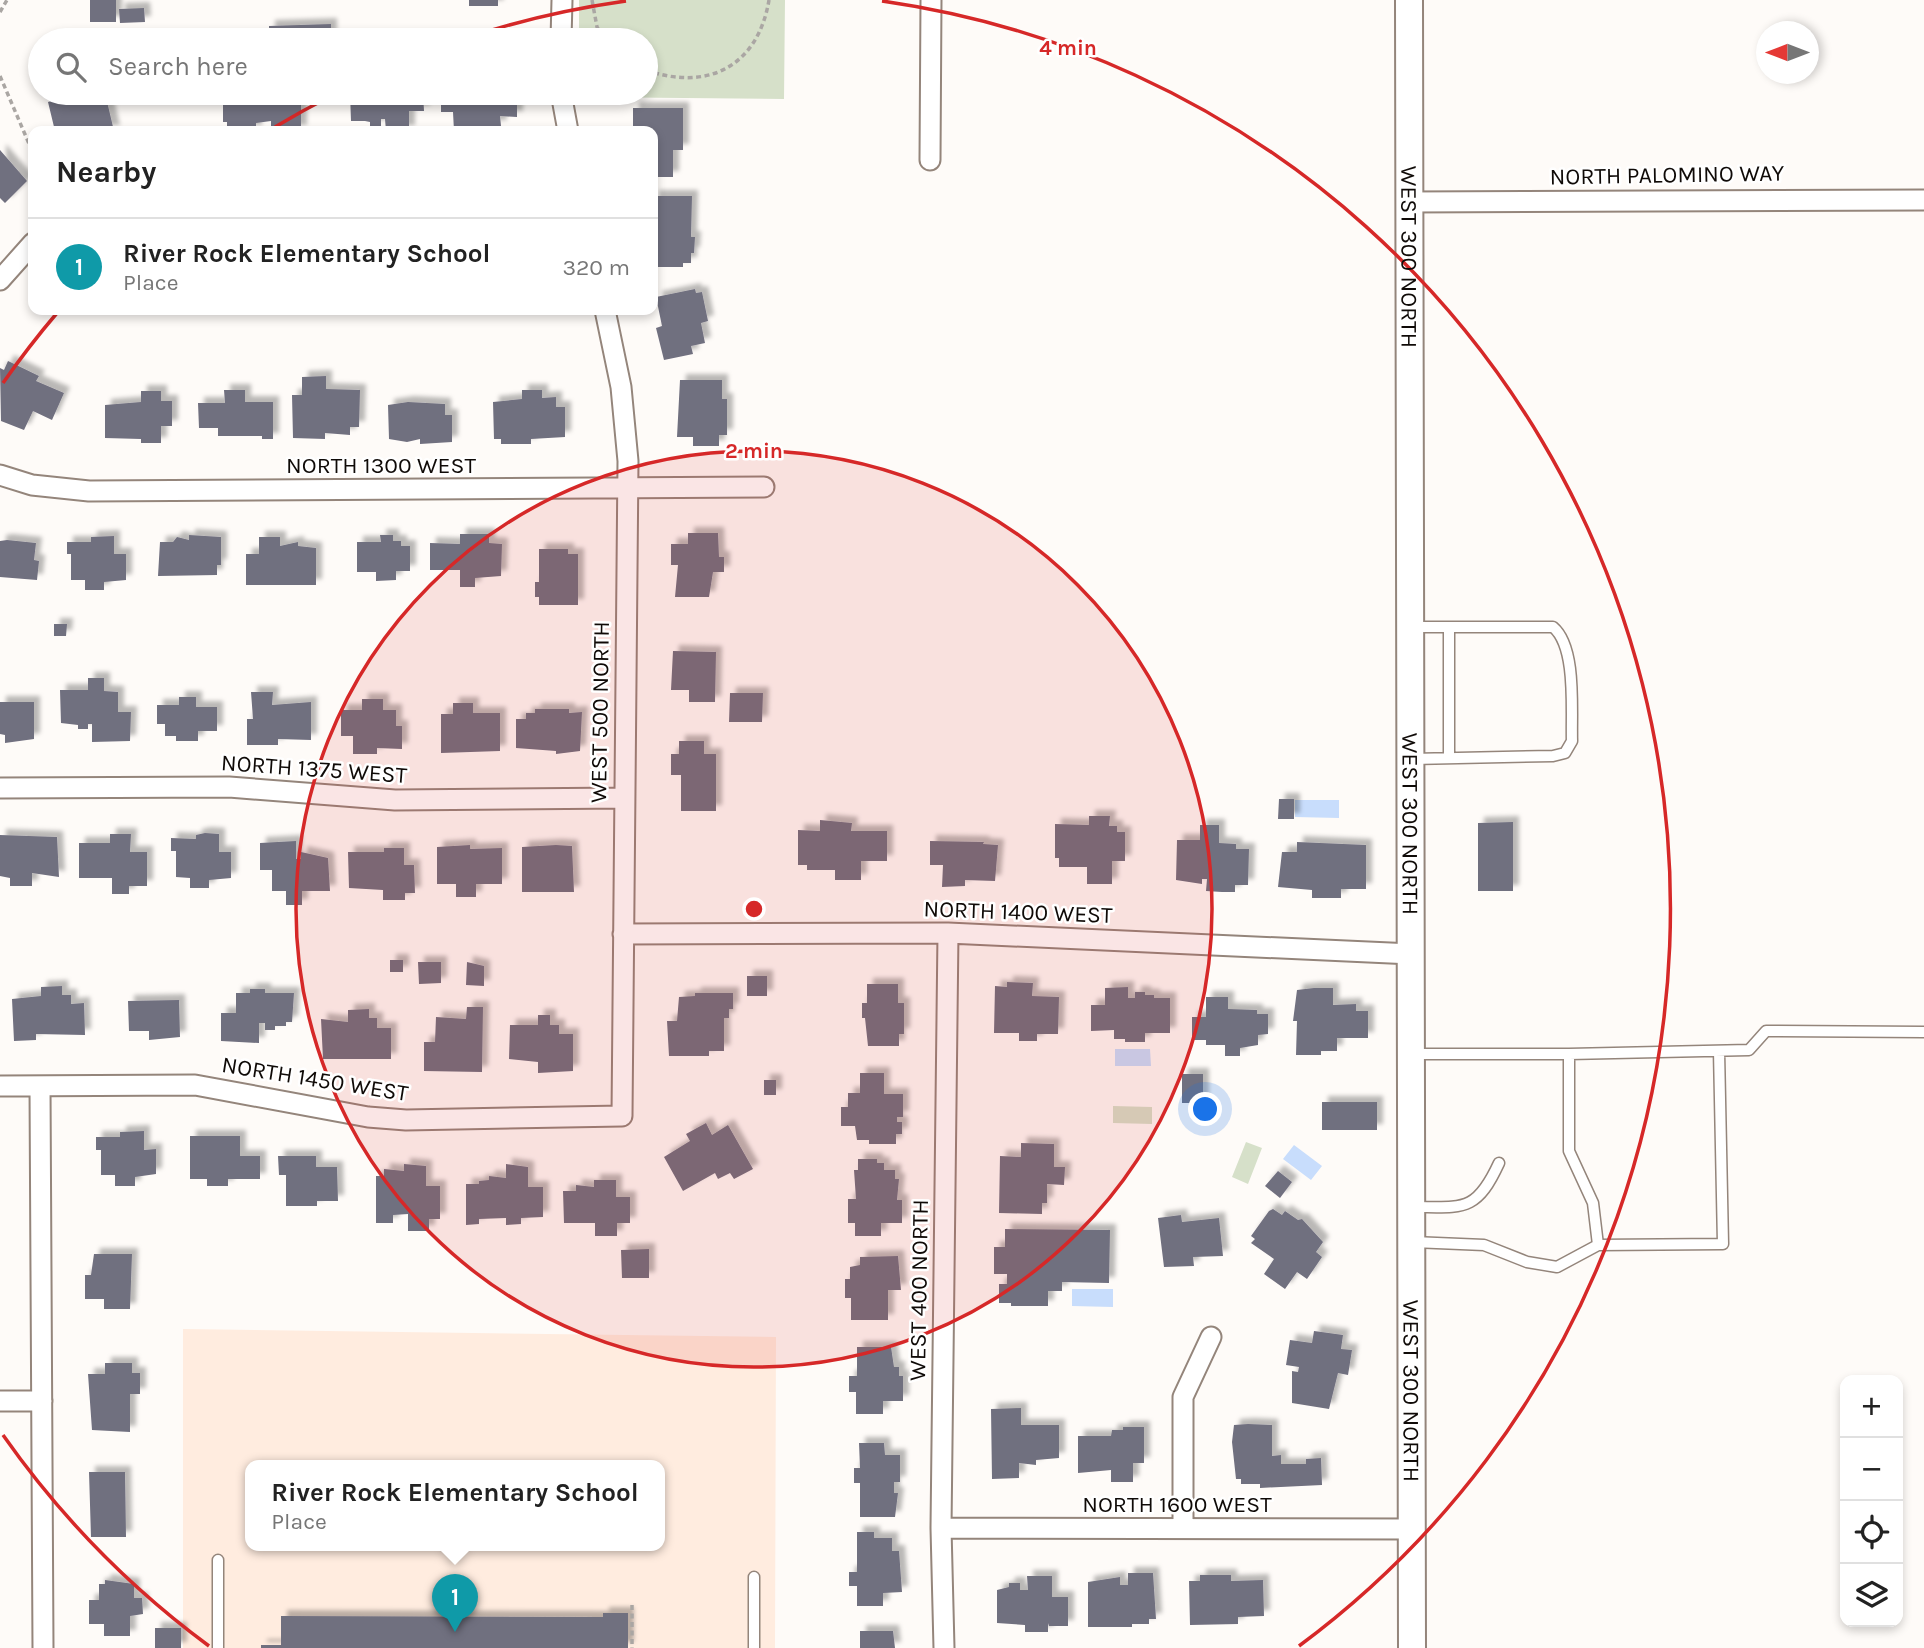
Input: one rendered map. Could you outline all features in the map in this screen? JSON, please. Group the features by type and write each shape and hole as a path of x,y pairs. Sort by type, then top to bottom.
{"street":[{"path":"561,28 562,0"},
{"path":"930,160 931,0"},
{"name":"WEST 300 NORTH","path":"1409,0 1412,1648"},
{"path":"563,105 567,126"},
{"name":"NORTH PALOMINO WAY","path":"1410,202 1924,200"},
{"path":"0,280 28,249"},
{"name":"WEST 500 NORTH","path":"606,315 626,419 628,489 622,1116"},
{"name":"NORTH 1300 WEST","path":"0,475 32,485 79,491 764,487"},
{"name":"NORTH 1375 WEST","path":"0,788 229,787 395,800 624,798"},
{"name":"NORTH 1400 WEST","path":"623,934 948,933 1412,954"},
{"name":"WEST 400 NORTH","path":"944,1648 941,1528 948,933"},
{"name":"NORTH 1450 WEST","path":"0,1086 208,1086 368,1117 407,1120 622,1116"},
{"path":"40,1086 43,1648"},
{"path":"1183,1528 1183,1397 1211,1337"},
{"path":"0,1401 42,1401"},
{"name":"NORTH 1600 WEST","path":"941,1528 1412,1529"}],"lane":[{"path":"1411,627 1537,625 1553,628 1562,634 1568,649 1572,741 1564,753 1553,756 1412,759"},
{"path":"1449,626 1449,758"},
{"path":"1412,1054 1749,1050 1766,1031 1924,1032"},
{"path":"1412,1242 1484,1245 1527,1262 1557,1267 1598,1245 1723,1244 1719,1051"},
{"path":"1569,1054 1569,1151 1593,1203 1598,1245"},
{"path":"1412,1207 1464,1207 1487,1189 1499,1163"},
{"path":"218,1560 218,1648"},
{"path":"754,1577 754,1648"}],"path":[{"path":"0,12 7,0"},
{"path":"592,0 598,28"},
{"path":"658,74 671,79 694,80 720,72 749,50 765,26 769,0"},
{"path":"0,76 28,141"},
{"path":"632,1605 632,1648"}],"shaded area":[{"path":"183,1329 776,1337 775,1648 183,1648"}],"green space":[{"path":"579,0 785,0 784,99 658,98 658,28 579,28"},
{"path":"1113,1106 1152,1107 1152,1124 1113,1123"},
{"path":"1246,1142 1262,1148 1248,1184 1232,1177"}],"water":[{"path":"1295,800 1339,800 1339,818 1295,817"},
{"path":"1115,1049 1150,1049 1151,1066 1115,1066"},
{"path":"1294,1145 1322,1166 1311,1180 1283,1159"},
{"path":"1072,1289 1113,1289 1113,1307 1072,1306"}],"building":[{"path":"90,0 116,0 116,22 90,22"},
{"path":"469,0 498,0 498,6 469,6"},
{"path":"144,8 145,22 120,23 119,9"},
{"path":"331,24 331,28 269,28"},
{"path":"49,105 108,105 113,126 54,126"},
{"path":"223,105 301,105 301,126 271,126 271,121 256,123 256,126 227,126 227,122 223,122"},
{"path":"350,105 424,105 424,111 409,111 409,126 386,126 385,119 381,119 381,126 370,126 370,122 365,121 351,121"},
{"path":"441,105 517,105 517,117 500,116 501,126 454,126 453,112 441,112"},
{"path":"633,108 683,108 683,150 673,150 673,177 658,177 658,126 633,126"},
{"path":"0,150 27,181 5,203 0,198"},
{"path":"658,196 692,196 691,237 695,237 694,253 691,253 691,263 683,263 683,267 658,267"},
{"path":"695,289 696,293 702,292 708,321 701,323 705,343 691,346 693,354 664,360 656,328 662,326 658,297"},
{"path":"8,361 39,376 36,381 64,393 52,420 33,411 24,430 1,421 0,368 4,370"},
{"path":"326,376 326,389 360,390 359,427 350,427 350,435 325,433 325,439 293,438 292,395 302,395 302,377"},
{"path":"680,380 722,380 722,399 727,399 727,435 719,435 719,446 693,446 693,437 677,437"},
{"path":"224,390 245,390 245,402 273,402 273,439 262,439 262,436 218,436 218,428 199,428 198,403 225,403"},
{"path":"522,390 542,390 542,398 556,397 556,407 565,407 565,437 531,439 531,444 501,444 501,439 494,439 493,402 522,399"},
{"path":"141,391 161,391 161,401 172,401 172,426 161,426 161,443 141,443 141,439 105,438 105,405 141,402"},
{"path":"408,402 445,404 445,415 452,415 452,442 420,444 420,439 407,442 389,439 388,405"},
{"path":"688,533 718,533 719,557 724,557 724,572 713,572 709,597 675,597 678,565 671,565 671,544 688,544"},
{"path":"460,534 489,534 489,543 502,544 501,576 475,578 475,587 460,587 460,570 430,570 430,543 460,544"},
{"path":"189,535 221,537 221,565 217,565 217,575 158,576 160,542 173,542 177,537 189,540"},
{"path":"380,535 393,535 393,541 401,541 401,546 410,546 410,571 396,571 396,580 376,581 376,572 357,572 357,542 381,542"},
{"path":"114,536 114,554 126,554 126,580 104,582 104,590 85,590 85,580 71,580 71,554 67,554 67,542 91,542 91,537"},
{"path":"259,537 280,537 280,546 298,542 298,546 316,548 316,585 246,585 246,554 259,554"},
{"path":"0,541 36,543 34,560 39,561 37,580 0,577"},
{"path":"539,549 568,549 568,554 578,554 578,605 539,605 539,597 535,597 535,582 539,582"},
{"path":"54,624 67,624 66,636 54,636"},
{"path":"673,651 716,652 715,702 689,702 689,690 671,690"},
{"path":"88,678 104,678 104,691 118,692 118,712 131,712 130,741 92,742 92,724 88,724 88,729 78,729 78,725 61,723 60,690 88,690"},
{"path":"251,692 273,692 272,705 311,702 311,740 278,739 278,745 247,745 247,719 253,719"},
{"path":"730,693 763,693 762,722 729,722"},
{"path":"179,697 196,697 196,707 217,707 217,731 198,731 198,741 176,741 176,736 165,736 165,724 157,724 157,705 179,705"},
{"path":"362,699 383,699 383,710 396,710 396,726 402,726 402,749 377,748 377,754 353,754 353,736 341,736 341,710 362,710"},
{"path":"0,702 34,702 34,739 5,743 5,735 0,734"},
{"path":"453,703 473,703 473,713 500,713 500,751 441,753 441,714 453,714"},
{"path":"535,709 569,709 569,713 582,712 580,751 556,754 556,751 516,748 516,719 526,719 526,713 535,713"},
{"path":"679,741 704,741 704,754 716,754 716,811 681,811 681,775 671,775 671,754 679,754"},
{"path":"1279,799 1294,799 1294,819 1278,819"},
{"path":"1089,816 1110,816 1109,826 1117,826 1117,832 1125,832 1125,861 1112,861 1112,884 1087,884 1087,867 1059,867 1059,858 1055,858 1055,824 1089,825"},
{"path":"820,820 852,823 851,831 887,831 887,861 861,861 861,880 835,880 835,870 807,870 807,865 798,865 798,830 820,831"},
{"path":"1513,822 1513,891 1478,891 1478,823"},
{"path":"1200,825 1219,825 1219,843 1236,844 1236,849 1249,849 1248,885 1235,885 1235,892 1206,891 1207,879 1202,879 1202,884 1176,880 1177,840 1200,840"},
{"path":"110,834 131,834 130,852 147,852 147,886 129,886 129,894 112,894 112,878 79,878 79,843 110,843"},
{"path":"219,834 219,852 231,852 231,878 209,880 209,888 190,888 190,878 176,877 176,851 171,851 171,838 196,839 196,835"},
{"path":"0,835 57,837 59,877 32,873 32,886 10,886 10,878 0,876"},
{"path":"296,841 296,859 301,859 301,852 328,858 330,891 302,891 302,905 286,905 286,891 272,891 272,870 260,870 260,843"},
{"path":"930,841 984,842 983,844 998,845 995,881 965,880 965,886 942,887 943,865 930,865"},
{"path":"1297,842 1366,845 1366,889 1341,889 1341,898 1312,898 1312,890 1278,887 1282,852 1297,852"},
{"path":"470,845 470,849 502,848 502,884 476,884 476,897 456,897 456,884 437,884 437,847"},
{"path":"572,846 574,892 522,892 522,847"},
{"path":"384,848 404,848 404,865 414,865 415,893 405,893 405,900 383,900 383,890 349,888 348,852 384,852"},
{"path":"390,960 403,960 403,972 390,972"},
{"path":"418,962 441,962 441,983 419,984"},
{"path":"467,962 484,966 484,986 466,985"},
{"path":"747,976 767,976 767,996 747,996"},
{"path":"1007,982 1033,983 1032,996 1059,997 1058,1034 1037,1034 1037,1041 1019,1041 1019,1033 994,1033 995,986 1007,987"},
{"path":"867,984 898,984 898,1003 904,1003 904,1034 899,1034 899,1046 868,1046 865,1018 862,1018 862,1003 867,1003"},
{"path":"62,986 62,995 71,995 71,1004 84,1003 85,1035 36,1034 36,1040 14,1041 12,999 41,996 41,987"},
{"path":"1128,987 1128,998 1135,998 1135,992 1145,992 1145,995 1154,995 1154,998 1170,998 1170,1033 1145,1033 1145,1042 1125,1042 1125,1039 1114,1039 1114,1030 1091,1031 1091,1005 1105,1005 1105,988"},
{"path":"1333,988 1333,1005 1356,1004 1356,1011 1368,1011 1368,1038 1337,1038 1337,1051 1321,1051 1321,1055 1296,1055 1297,1021 1293,1021 1297,990"},
{"path":"250,989 265,989 265,993 294,993 292,1022 286,1022 286,1026 275,1026 275,1030 265,1030 265,1023 259,1023 259,1043 221,1041 221,1013 236,1013 236,993 250,993"},
{"path":"695,993 733,993 733,1009 729,1009 729,1018 724,1018 724,1051 709,1051 709,1056 669,1056 667,1021 677,1021 679,997 695,996"},
{"path":"1206,997 1228,997 1228,1009 1257,1010 1257,1014 1268,1014 1268,1034 1258,1035 1258,1045 1240,1048 1240,1056 1225,1056 1225,1045 1206,1045 1206,1040 1192,1040 1192,1017 1206,1017"},
{"path":"179,1000 180,1037 149,1040 149,1031 129,1031 128,1001"},
{"path":"467,1007 483,1007 482,1072 424,1071 424,1042 435,1042 436,1017 466,1019"},
{"path":"369,1009 369,1018 377,1018 377,1028 391,1028 391,1059 323,1059 321,1019 348,1022 348,1010"},
{"path":"538,1015 550,1015 550,1025 559,1025 559,1034 573,1034 573,1071 538,1073 538,1062 509,1059 510,1025 538,1025"},
{"path":"860,1073 884,1073 884,1094 903,1094 903,1117 897,1117 897,1122 902,1122 902,1134 896,1134 896,1144 869,1144 869,1140 857,1140 855,1126 841,1126 841,1107 848,1107 848,1093 860,1093"},
{"path":"1182,1074 1203,1074 1203,1103 1182,1103"},
{"path":"764,1080 776,1080 776,1095 764,1095"},
{"path":"1322,1102 1377,1102 1377,1130 1322,1130"},
{"path":"706,1123 712,1135 728,1125 753,1169 734,1179 730,1173 718,1179 715,1173 683,1191 664,1157 690,1141 686,1134"},
{"path":"144,1131 144,1150 156,1149 156,1174 135,1177 135,1186 115,1186 115,1175 101,1175 101,1150 96,1150 96,1137 120,1137 120,1132"},
{"path":"190,1136 240,1136 240,1156 260,1156 260,1179 228,1179 228,1186 207,1186 207,1179 190,1179"},
{"path":"1021,1143 1054,1144 1054,1167 1065,1167 1064,1185 1047,1184 1047,1203 1042,1203 1042,1214 999,1213 1000,1156 1021,1157"},
{"path":"278,1156 316,1156 316,1167 337,1167 338,1201 317,1201 317,1206 286,1206 286,1175 279,1175"},
{"path":"858,1159 877,1159 877,1163 884,1163 884,1170 895,1170 895,1179 899,1179 897,1200 902,1200 902,1223 881,1223 881,1236 855,1236 855,1223 848,1223 848,1199 856,1199 854,1170 858,1170"},
{"path":"404,1164 426,1166 426,1186 440,1186 440,1219 429,1219 429,1231 408,1231 408,1214 393,1215 393,1223 376,1223 376,1176 384,1176 384,1169 404,1171"},
{"path":"506,1164 528,1167 528,1187 543,1187 543,1217 521,1218 521,1224 506,1225 506,1218 479,1219 479,1224 466,1225 466,1184 479,1184 479,1181 489,1180 489,1176 506,1178"},
{"path":"1278,1171 1292,1182 1280,1198 1265,1186"},
{"path":"594,1180 616,1180 616,1197 630,1197 630,1223 617,1223 617,1236 595,1236 595,1223 564,1223 563,1191 576,1191 576,1185 594,1187"},
{"path":"1273,1209 1282,1215 1285,1211 1298,1220 1302,1219 1323,1242 1316,1252 1322,1257 1307,1279 1297,1272 1285,1289 1264,1274 1274,1259 1251,1243 1255,1239 1251,1236"},
{"path":"1181,1215 1182,1222 1219,1218 1223,1256 1193,1257 1194,1266 1164,1267 1158,1218"},
{"path":"1005,1229 1110,1230 1109,1283 1062,1282 1062,1291 1048,1291 1048,1306 1011,1306 1011,1303 999,1303 999,1284 1007,1284 1007,1274 994,1274 994,1247 1005,1247"},
{"path":"649,1249 649,1278 622,1278 621,1250"},
{"path":"94,1254 132,1254 130,1309 104,1309 104,1299 85,1299 85,1275 91,1275"},
{"path":"898,1256 901,1290 888,1290 888,1320 851,1320 851,1298 845,1298 845,1279 850,1279 850,1267 860,1265 860,1257"},
{"path":"1314,1331 1343,1335 1341,1349 1352,1350 1348,1375 1338,1373 1329,1409 1292,1403 1292,1371 1298,1372 1299,1367 1286,1365 1290,1340 1312,1343"},
{"path":"857,1347 891,1347 894,1367 899,1367 899,1376 903,1376 903,1401 883,1401 883,1414 856,1414 856,1392 849,1392 849,1376 857,1376"},
{"path":"105,1363 132,1363 132,1373 140,1373 140,1394 130,1394 130,1432 92,1430 88,1374 105,1374"},
{"path":"1021,1408 1021,1425 1059,1425 1059,1458 1036,1460 1036,1465 1019,1463 1019,1478 992,1479 991,1409"},
{"path":"1234,1425 1272,1425 1272,1456 1281,1455 1281,1464 1306,1464 1306,1459 1321,1458 1322,1485 1260,1488 1260,1484 1241,1484 1241,1479 1236,1479 1232,1442"},
{"path":"1123,1427 1144,1427 1144,1463 1133,1463 1133,1482 1111,1482 1111,1470 1078,1473 1078,1436 1111,1436 1112,1430 1123,1430"},
{"path":"859,1443 884,1443 885,1455 900,1455 900,1482 894,1482 894,1493 898,1493 895,1517 860,1517 860,1483 854,1483 854,1468 860,1468"},
{"path":"89,1472 125,1472 126,1537 91,1537"},
{"path":"857,1532 874,1532 874,1538 892,1538 892,1551 899,1551 902,1592 883,1593 883,1606 857,1606 857,1586 849,1586 849,1572 857,1572"},
{"path":"1128,1573 1153,1573 1156,1619 1149,1619 1149,1624 1132,1624 1132,1627 1088,1627 1088,1582 1120,1577 1120,1585 1128,1585"},
{"path":"1200,1575 1231,1575 1231,1581 1263,1580 1264,1616 1238,1617 1238,1624 1190,1625 1189,1581 1200,1581"},
{"path":"1027,1576 1052,1576 1052,1597 1068,1597 1068,1626 1049,1626 1048,1623 1048,1632 1025,1632 1025,1625 997,1623 997,1590 1009,1587 1009,1583 1020,1583 1020,1590 1028,1590"},
{"path":"105,1580 134,1584 134,1598 142,1598 143,1614 130,1616 130,1636 104,1636 104,1624 89,1624 89,1600 99,1600 99,1584 105,1584"},
{"path":"603,1613 628,1613 628,1648 261,1648 261,1645 281,1645 281,1616 603,1617"},
{"path":"155,1628 181,1628 181,1648 155,1648"},
{"path":"860,1631 893,1631 895,1648 860,1648"}],"place":[{"name":"River Rock Elementary School","path":"455,1632"}]}
